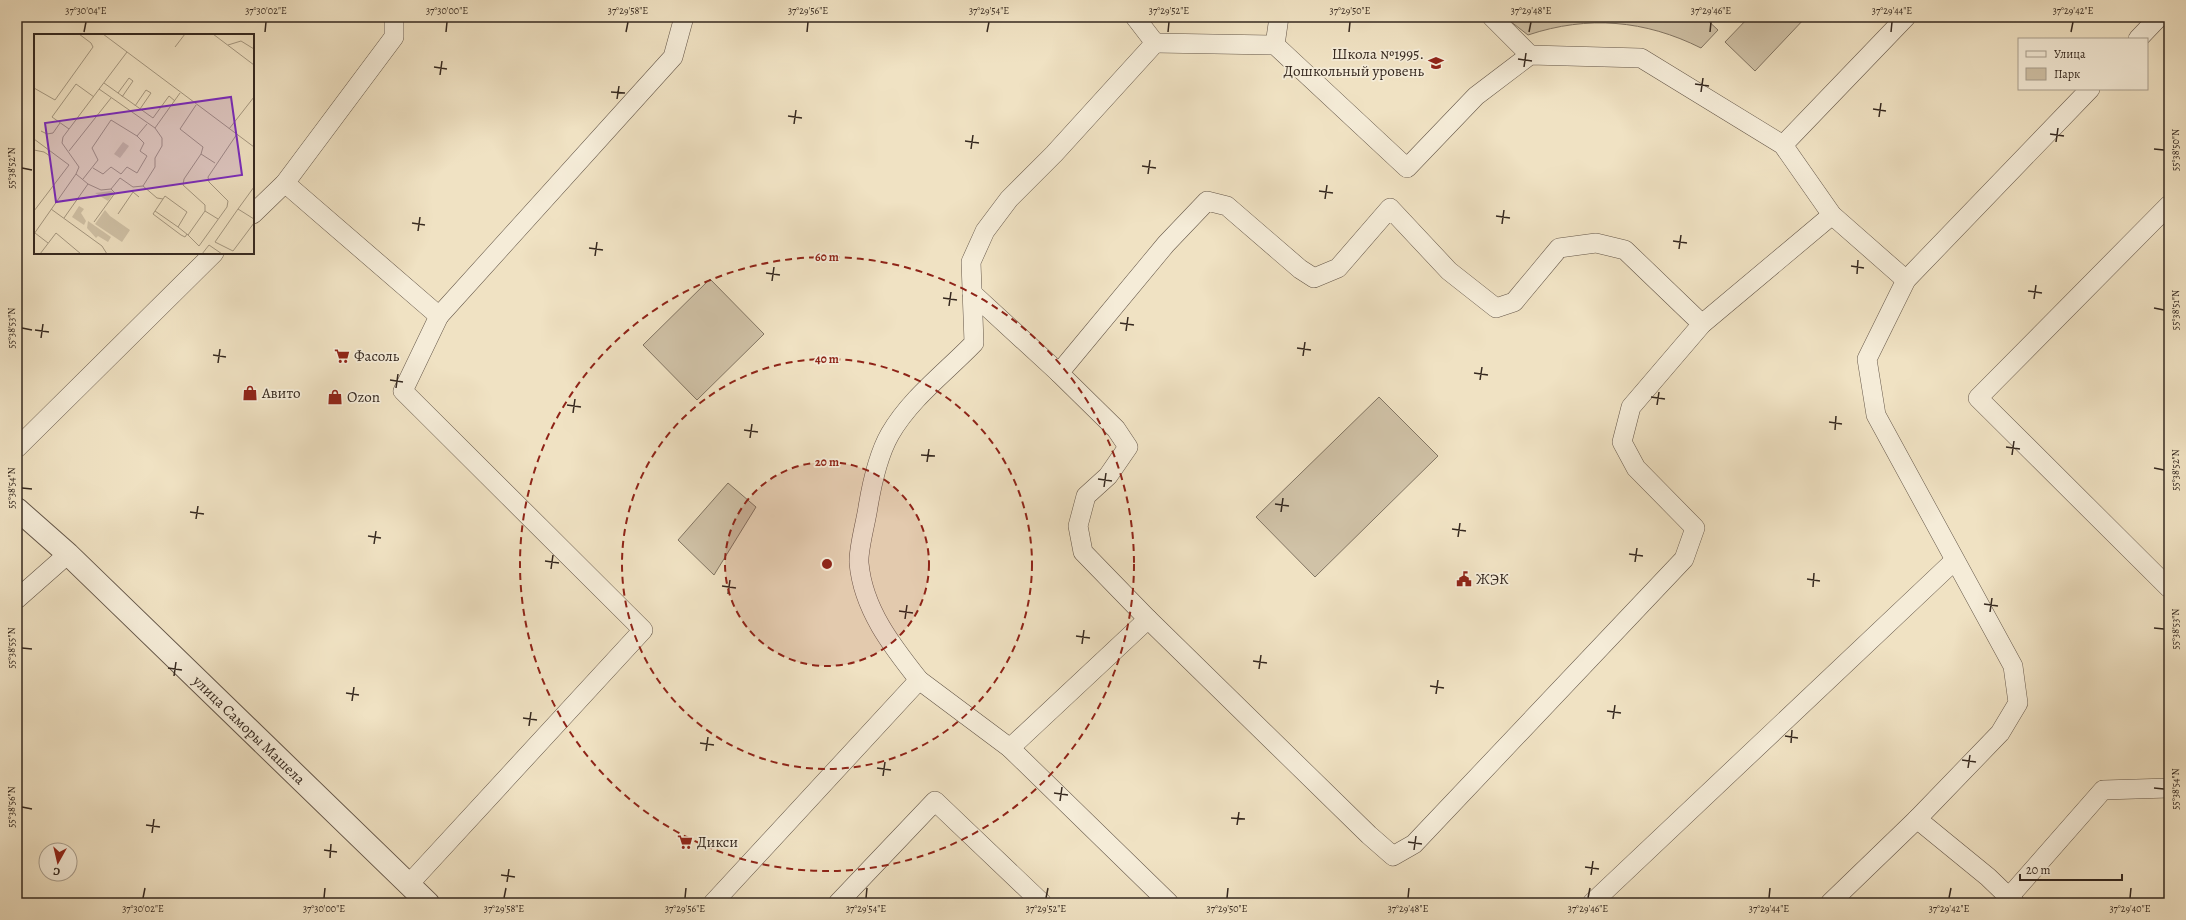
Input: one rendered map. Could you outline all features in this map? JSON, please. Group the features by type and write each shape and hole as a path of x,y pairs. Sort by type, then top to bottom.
{"street":[{"name":"улица Саморы Машела","path":"17,509 68,554 428,903"}],"lane":[{"path":"254,213 284,183 394,37 394,17"},
{"path":"409,884 643,630 403,391 439,316 673,57 684,17"},
{"path":"1135,17 1155,43"},
{"path":"1275,45 1280,17"},
{"path":"1492,17 1530,55"},
{"path":"1783,145 1906,17"},
{"path":"2139,38 2159,17"},
{"path":"1169,903 1010,748 919,680 893,647 869,604 859,563 876,472 890,435 919,395 950,368 974,343 971,262 984,231 1009,199 1054,154 1155,43 1275,45 1407,168 1476,96 1530,55 1641,58 1783,145 1832,215 1906,280"},
{"path":"1830,903 1917,819 2000,733 2018,703 2013,666 1954,561 1876,415 1867,359 1906,280 2089,90"},
{"path":"284,183 439,316"},
{"path":"1058,374 1166,244 1207,201 1227,206 1300,269 1314,278 1338,268 1390,208 1449,271 1496,308 1514,302 1559,248 1596,243 1625,250 1702,324"},
{"path":"2169,205 1978,398 2169,588"},
{"path":"972,293 1116,429 1128,447 1108,476 1086,496 1078,526 1083,552 1148,620 1369,835 1393,856 1414,844 1684,559 1695,528 1636,468 1622,442 1631,407 1702,324 1832,215"},
{"path":"17,448 213,254"},
{"path":"17,599 68,554"},
{"path":"1592,903 1954,561"},
{"path":"1010,748 1148,620"},
{"path":"713,903 919,680"},
{"path":"1917,819 1988,877 2012,900 2103,790 2169,788"},
{"path":"838,903 935,801 1042,903"}],"green space":[{"path":"1509,17 1704,17 1718,30 1701,48 1659,31 1637,26 1616,24 1594,23 1572,25 1528,35 1510,21"},
{"path":"1749,17 1806,17 1755,71 1725,42"},
{"path":"710,279 764,334 697,400 643,345"},
{"path":"1379,397 1438,456 1315,577 1256,517"},
{"path":"728,483 756,507 714,575 678,540"}],"place":[{"name":"Школа №1995. Дошкольный уровень","path":"1436,63"},
{"name":"Фасоль","path":"342,356"},
{"name":"Авито","path":"250,393"},
{"name":"Ozon","path":"335,397"},
{"name":"ЖЭК","path":"1464,579"},
{"name":"Дикси","path":"685,842"}]}
